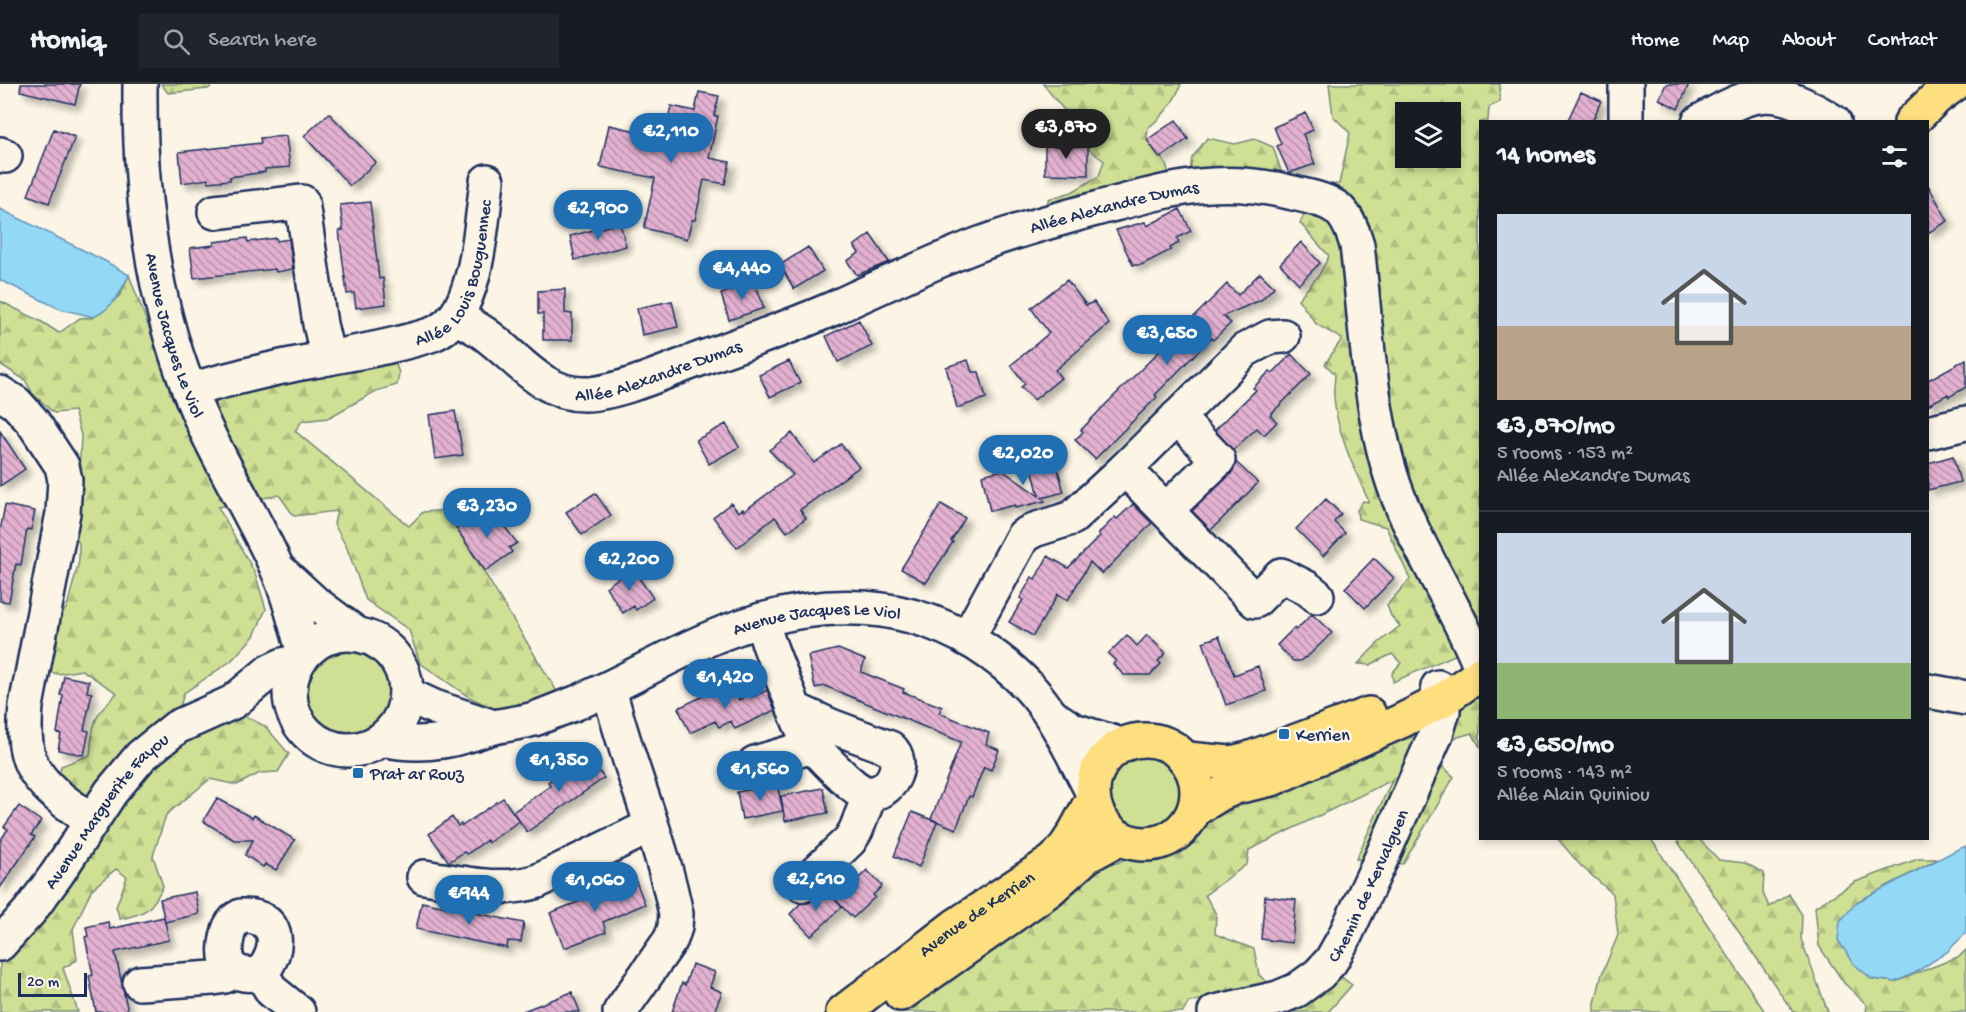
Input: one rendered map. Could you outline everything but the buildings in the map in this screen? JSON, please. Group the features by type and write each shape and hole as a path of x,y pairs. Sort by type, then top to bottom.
{"main road":[{"path":"1913,120 1954,84"},
{"path":"1194,810 1236,787 1272,779 1294,770 1479,674"},
{"path":"1187,759 1230,763 1248,759 1440,694"},
{"path":"1149,739 1164,742 1177,749 1187,759 1198,784 1198,797 1186,826 1172,837 1155,843 1137,844 1120,838 1107,829 1098,815 1093,794 1095,777 1100,764 1109,753 1120,745 1134,740 1149,739"},
{"name":"Avenue de Kerrien","path":"843,1012 955,926 1053,861 1070,840 1093,794"},
{"name":"Avenue de Kerrien","path":"878,1012 1049,890 1087,856 1120,838"}],"street":[{"name":"Avenue Jacques Le Viol","path":"140,84 140,149 152,248 168,326 189,390 220,457 277,568 300,658"},
{"path":"1626,84 1626,120"},
{"path":"1703,120 1740,100 1764,94 1795,101 1830,120"},
{"name":"Allée Louis Bouguennec","path":"189,390 442,329 455,317 470,282 478,250 487,181"},
{"name":"Allée Alexandre Dumas","path":"455,317 483,332 544,382 584,394 600,392 769,334 954,254 1037,225 1190,186 1245,185 1280,190 1334,206 1344,212 1357,245 1373,385 1384,447 1394,484 1404,511 1479,664"},
{"path":"215,212 302,202 320,324 328,358"},
{"path":"967,639 1023,536 1034,530 1072,518 1245,350 1270,337 1283,336"},
{"path":"0,393 16,403 33,422 62,466 65,480 63,513 13,706 25,735 31,765 35,773 50,790 92,820"},
{"path":"1166,510 1218,460 1177,417"},
{"path":"1929,432 1966,423"},
{"path":"1125,469 1255,601 1281,575 1307,588 1317,596"},
{"name":"Avenue Jacques Le Viol","path":"277,568 315,603 355,633"},
{"name":"Avenue Jacques Le Viol","path":"383,739 401,743 449,741 493,727 532,719 609,688 709,638 761,620 813,609 864,608 918,618 967,639 1013,671 1052,716 1093,794"},
{"path":"761,620 771,654 794,709 807,738 813,746 851,784 870,794 880,792 890,784 897,767 894,752 884,745 831,726 794,709"},
{"path":"355,633 368,636 391,652 404,676 406,694 400,717 383,739 363,748 350,750 325,746 304,731 291,708 289,692 291,677 300,658 318,641 335,634 355,633"},
{"name":"Avenue Marguerite Fayou","path":"0,944 29,912 57,874 126,773 158,741 190,720 233,702 270,671 300,658"},
{"path":"609,688 622,738 673,900 675,927 671,939 620,1012"},
{"path":"1929,691 1966,698"},
{"path":"406,694 434,707 493,727"},
{"name":"Chemin de Kervalguen","path":"1215,1012 1278,998 1297,990 1319,974 1331,961 1382,857 1436,734 1441,718 1440,694"},
{"name":"Avenue Marguerite Fayou","path":"233,702 291,708"},
{"name":"Avenue Jacques Le Viol","path":"1052,716 1073,730 1120,745"},
{"path":"755,763 813,746"},
{"path":"803,885 850,840 870,794"},
{"path":"424,877 502,888 523,886 538,881 651,826"},
{"path":"140,983 219,977 247,972 273,955 275,942 266,922 240,908 228,930 225,953 227,963 247,972 298,1012"}],"green space":[{"path":"161,84 214,84 208,89 168,93"},
{"path":"1043,84 1181,84 1168,108 1148,128 1147,138 1166,164 1171,180 1048,208 1048,199 1072,192 1099,176 1104,161 1073,137 1088,116 1064,110"},
{"path":"1329,84 1500,84 1500,102 1489,107 1488,120 1479,120 1479,644 1393,682 1392,673 1401,663 1392,654 1370,665 1358,664 1377,644 1400,626 1391,616 1387,605 1410,579 1386,527 1358,519 1357,510 1363,501 1369,502 1347,451 1338,423 1334,394 1335,374 1325,364 1342,339 1316,324 1298,299 1319,275 1329,256 1300,223 1307,208 1189,179 1192,158 1207,138 1235,144 1255,139 1273,147 1283,176 1307,185 1339,184 1350,133 1333,116"},
{"path":"129,275 156,346 174,383 206,411 243,382 394,359 399,373 397,385 376,391 328,418 302,421 295,431 409,526 423,512 446,510 561,698 507,715 469,697 420,663 409,630 366,600 347,548 334,524 337,511 294,516 279,495 218,507 255,573 266,609 254,636 231,661 184,693 180,707 204,724 238,713 265,726 289,754 278,772 260,773 237,785 210,779 166,815 153,856 163,886 147,910 120,919 116,907 127,877 116,869 92,889 73,929 77,960 63,968 78,1012 0,1012 0,958 107,813 59,778 61,766 90,755 96,720 103,708 117,693 82,670 58,674 44,671 50,632 67,607 79,561 79,543 73,536 75,479 80,457 81,435 74,411 54,413 33,394 25,380 0,364 0,301 59,333 80,318 94,317 120,295"},
{"path":"348,647 365,650 380,660 390,675 393,692 390,709 380,724 365,734 348,737 331,734 316,724 306,709 303,692 306,675 316,660 331,650"},
{"path":"1479,686 1479,745 1472,733 1451,739 1450,714"},
{"path":"1407,732 1454,777 1403,864 1356,859 1392,780 1249,850 1247,864 1205,895 1216,914 1215,934 1254,949 1259,975 1274,988 1189,1002 1183,1012 895,1012 937,976 1089,866 1117,863 1139,851 1163,847 1226,805"},
{"path":"1146,750 1161,753 1173,762 1182,774 1185,789 1182,804 1173,816 1161,825 1146,828 1131,825 1119,816 1110,804 1107,789 1110,774 1119,762 1131,753"},
{"path":"1559,840 1652,840 1765,1012 1595,1012 1602,974 1618,935 1613,894 1581,866"},
{"path":"1677,840 1700,840 1719,860 1745,863 1764,873 1763,893 1769,907 1789,894 1802,915 1801,939 1828,1012 1793,1012"},
{"path":"1918,859 1938,859 1857,902 1872,979 1895,982 1960,956 1966,950 1966,1012 1866,1012 1867,1005 1844,983 1819,946 1815,907 1855,882"},
{"path":"1335,972 1352,985 1328,1012 1262,1012"}],"water":[{"path":"0,209 129,275 111,305 94,317 60,309 0,280"},
{"path":"1966,847 1966,933 1947,952 1915,973 1895,982 1872,979 1854,964 1838,940 1840,921 1857,902 1960,848"}],"place":[{"name":"Kerrien","path":"1284,734"},
{"name":"Prat ar Rouz","path":"358,773"}]}
